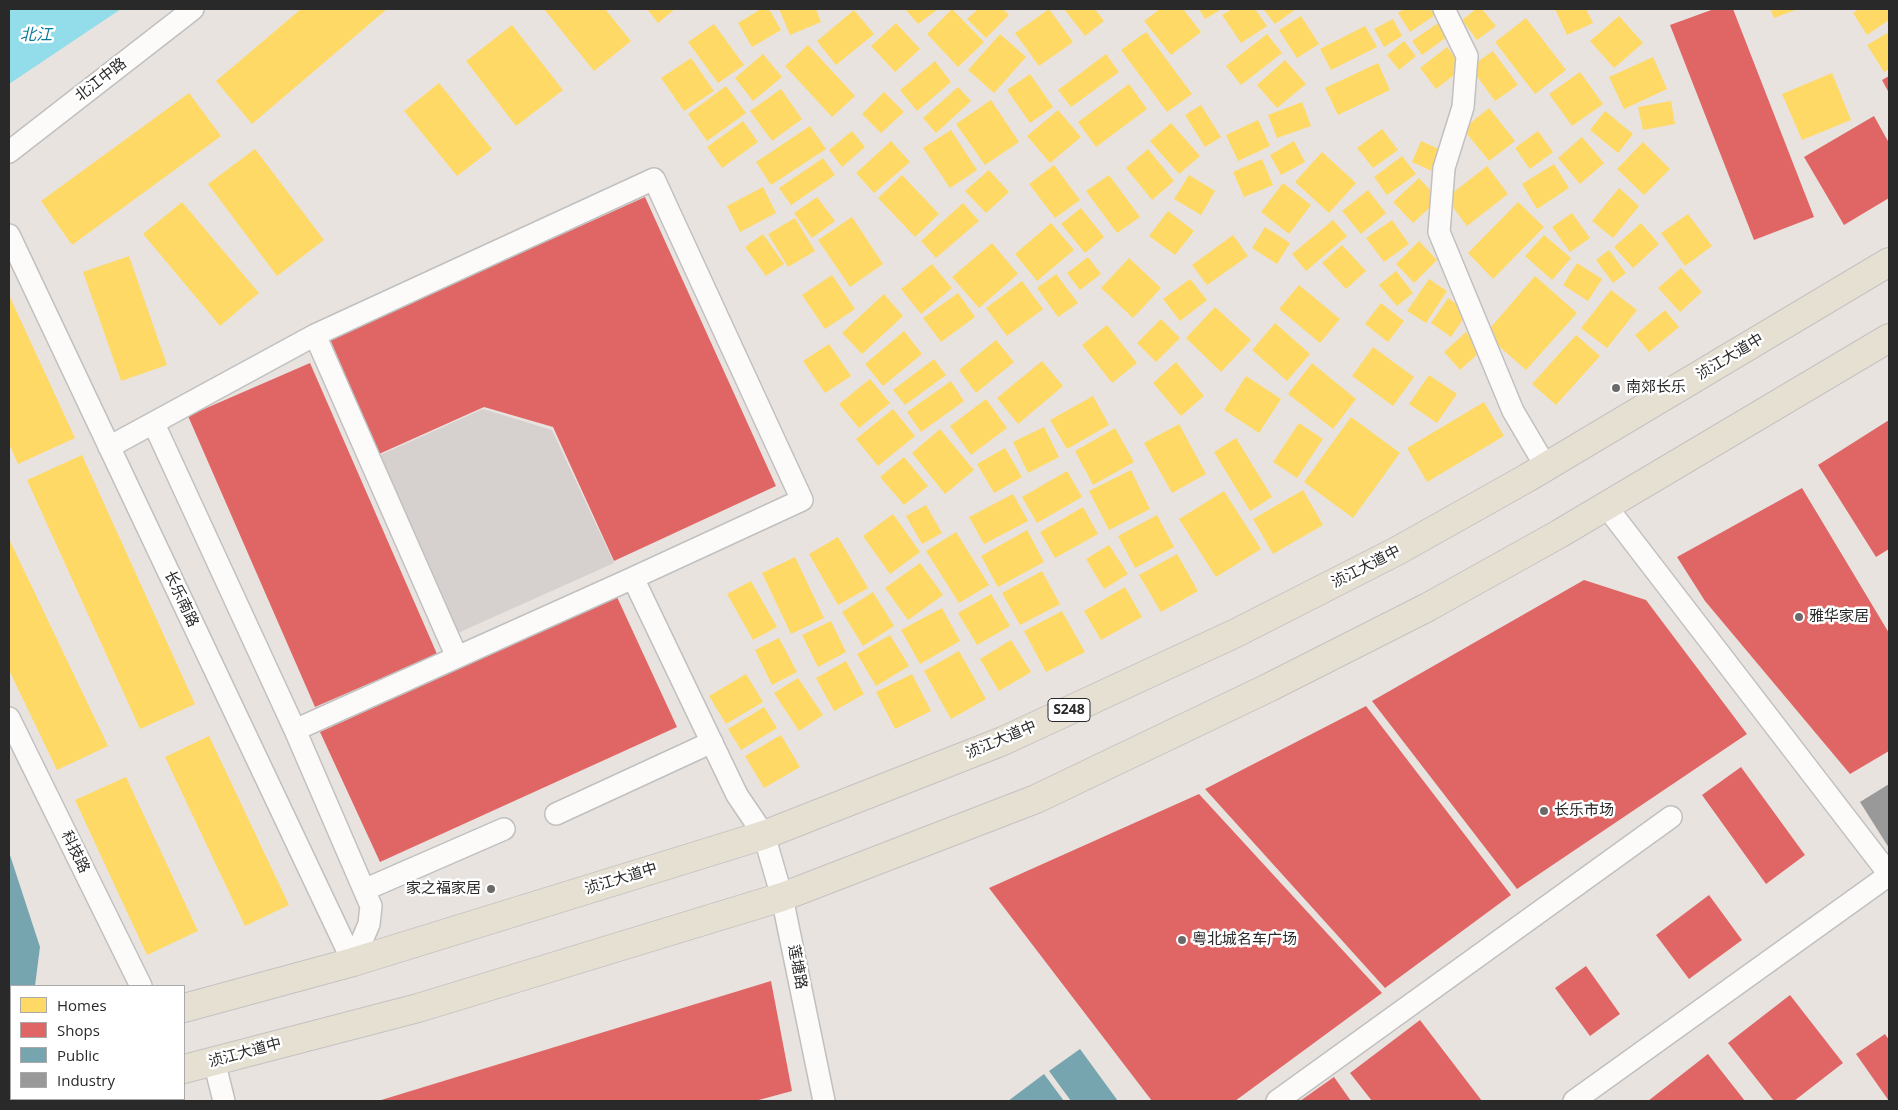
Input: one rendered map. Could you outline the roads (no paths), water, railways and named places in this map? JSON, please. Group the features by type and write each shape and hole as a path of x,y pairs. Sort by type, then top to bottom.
{"main road":[{"name":"浈江大道中","path":"185,1008 353,962 764,835 1003,741 1236,633 1397,551 1546,467 1889,262"},
{"name":"浈江大道中","path":"185,1069 418,1008 782,897 1053,791 1270,687 1428,607 1606,506 1889,338"}],"street":[{"name":"北江中路","path":"9,152 193,9"},
{"path":"1444,9 1467,56 1463,107 1444,168 1439,232 1513,411 1546,467"},
{"path":"109,447 315,335 654,179 802,500 295,730"},
{"name":"长乐南路","path":"9,235 353,962"},
{"path":"315,335 457,657"},
{"path":"154,424 295,730 371,906 369,924 353,962"},
{"path":"1574,1101 1889,874 1606,506"},
{"name":"莲塘路","path":"633,578 740,801 764,835 782,897 824,1101"},
{"name":"科技路","path":"9,718 141,985"},
{"path":"556,814 712,742"},
{"path":"1277,1101 1671,817"},
{"path":"364,890 504,829"},
{"path":"214,1061 224,1101"}],"water":[{"name":"北江","path":"9,9 121,9 9,84"}],"place":[{"name":"南郊长乐","path":"1616,388"},
{"name":"雅华家居","path":"1799,617"},
{"name":"长乐市场","path":"1544,811"},
{"name":"家之福家居","path":"491,889"},
{"name":"粤北城名车广场","path":"1182,940"}]}
